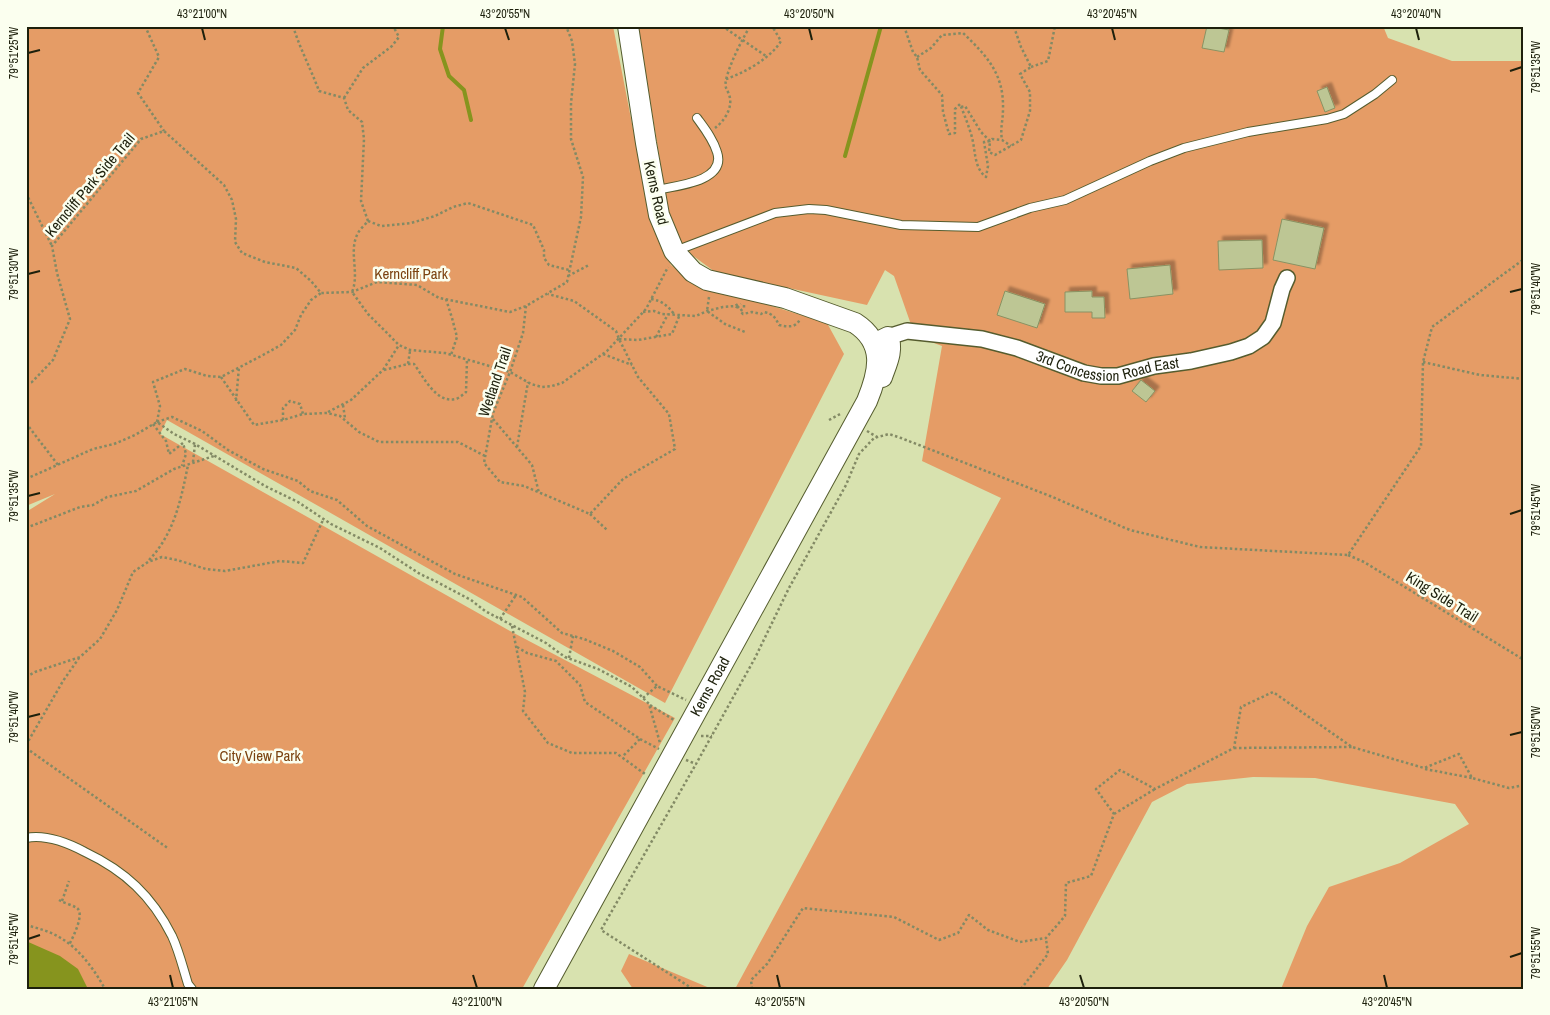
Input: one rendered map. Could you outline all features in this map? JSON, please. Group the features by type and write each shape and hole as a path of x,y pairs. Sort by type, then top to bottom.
{"street":[{"name":"Kerns Road","path":"544,989 858,417 874,383 881,340 863,328 832,314 785,298 707,280 693,272 674,251 659,215 628,26"},
{"name":"3rd Concession Road East","path":"881,340 907,331 982,340 1017,348 1084,373 1118,376 1154,366 1191,361 1231,352 1249,346 1263,337 1272,323 1287,278"}],"lane":[{"path":"674,251 775,213 809,209 826,210 883,223 901,225 978,227 1030,208 1065,200 1150,161 1184,148 1248,132 1328,119 1344,114 1375,94 1392,80"},
{"path":"654,190 694,182 710,176 716,166 718,154 697,118"},
{"path":"26,838 55,839 78,848 109,864 137,886 159,913 173,938 188,984 192,989"}],"path":[{"path":"145,26 159,57 138,93 164,131 224,185 232,200 236,219 235,242 242,253 265,262 296,268 321,293"},
{"path":"293,26 299,48 310,66 319,91 344,98"},
{"path":"344,98 363,68 392,46 399,37 393,26"},
{"path":"566,26 572,41 575,64 571,102 571,139 583,177 581,217 567,282 526,306 510,312 439,298 417,285 377,282 352,292 321,293 311,300 301,315 295,330 281,345 220,377 208,376 185,369 153,382 160,406 157,422 172,417 202,431 228,450 263,469 298,481 310,491 337,500 367,526 455,574 516,595 534,607 539,614 562,633 584,639 613,651 640,667 657,686 690,702"},
{"path":"722,26 766,56"},
{"path":"708,134 722,124 729,110 730,99 725,88 726,79 742,39 750,26"},
{"path":"726,79 742,74 777,48 781,41 772,26"},
{"path":"904,26 913,52 917,57 920,70 942,95 942,112 948,134 955,133 955,109 960,104 961,107 965,106 981,132 990,141"},
{"path":"1031,67 1014,27 1032,26"},
{"path":"990,141 989,152 995,155 1021,140 1030,111 1030,92 1020,74 1031,67 1048,62 1055,26"},
{"path":"917,57 931,48 942,35 963,33 986,54 999,76 1003,109 1000,129 1002,140"},
{"path":"344,98 348,110 362,122 364,139 361,201 368,221 381,226 411,222 435,216 453,206 468,203 533,225 544,250 544,258 549,265 570,270"},
{"path":"961,107 970,131 980,172 986,177 988,166 984,142 992,139 1002,140 1011,146"},
{"name":"Kerncliff Park Side Trail","path":"26,383 32,382 53,360 70,319 56,273 52,246 141,139 164,131"},
{"path":"26,193 52,246"},
{"path":"352,292 356,282 353,251 357,234 368,221"},
{"path":"352,292 368,314 398,345 410,350 445,353 510,372 542,387 552,386 562,383 603,354 643,312 674,251"},
{"path":"568,276 589,265"},
{"path":"546,294 574,301 616,331 618,339 638,378 669,414 675,449 623,479 590,514"},
{"path":"651,299 660,301 668,306 674,314"},
{"path":"446,300 457,337 451,355"},
{"path":"643,312 654,311 696,316 707,311 724,307 729,308 738,304 736,309 739,304 742,304 744,308 740,310 743,314 752,312 761,314 764,312 772,314 780,325 789,327 795,325"},
{"name":"Wetland Trail","path":"486,456 492,418 524,333 526,306"},
{"path":"707,311 725,324 744,332"},
{"path":"656,337 668,314"},
{"path":"618,339 638,340 672,334 680,314"},
{"path":"327,413 351,400 383,370 398,345"},
{"path":"408,364 410,350"},
{"path":"603,354 632,366"},
{"path":"383,370 414,364 433,390 444,398 456,399 466,392 467,360"},
{"path":"1423,362 1480,375 1524,379"},
{"path":"236,401 239,367"},
{"path":"220,377 254,424 283,420 303,414 327,413 345,419 359,432 380,442 458,442 486,456 484,463 500,482 524,486 590,514 607,530"},
{"path":"517,448 528,382"},
{"path":"283,420 283,408 290,401 300,404 303,414"},
{"path":"343,405 345,419"},
{"path":"492,418 532,465 539,493"},
{"path":"26,423 58,466"},
{"path":"154,424 166,441 169,454 183,444 186,454 182,467"},
{"path":"193,463 195,444"},
{"path":"26,528 80,507 93,505 107,497 136,491 174,469 214,456"},
{"path":"169,849 26,747 63,681 80,657 100,639 118,610 133,572 148,562 158,552 170,531 182,498 188,464"},
{"path":"148,562 162,557 206,569 225,571 280,561 303,563 323,520"},
{"name":"King Side Trail","path":"1348,555 1364,562 1524,660"},
{"path":"500,619 516,595"},
{"path":"512,626 525,692 523,711 548,743 572,753 616,753 677,798"},
{"path":"569,658 573,636"},
{"path":"516,646 527,653 556,661 580,685 585,702 640,739 663,751"},
{"path":"26,677 35,672 80,657"},
{"path":"643,698 657,686"},
{"path":"1234,748 1241,707 1273,692 1352,747"},
{"path":"649,704 677,722"},
{"path":"622,757 640,739"},
{"path":"752,989 751,980 767,964 803,908 894,917 939,940 958,933 969,915 988,930 1020,942 1046,938 1065,916 1066,884 1092,876 1114,814 1155,789 1234,748 1352,747 1424,768 1509,788 1524,785"},
{"path":"1424,768 1460,754 1472,778"},
{"path":"693,989 602,930 696,764"},
{"path":"1114,814 1096,789 1120,770 1155,789"},
{"path":"70,881 60,901 79,910 81,915 70,945"},
{"path":"26,925 60,937 70,945 92,967 105,989"},
{"path":"1021,989 1048,954 1046,938"}],"green space":[{"path":"26,26 613,26 647,201 656,234 671,265 693,282 827,323 844,354 665,703 167,420 160,434 510,631 675,718 522,989 26,989 26,512 55,494 26,506"},
{"path":"638,26 1383,26 1388,38 1452,61 1524,61 1524,989 1281,989 1307,926 1329,887 1400,863 1469,824 1455,804 1315,778 1253,777 1187,784 1152,802 1067,960 1047,989 735,989 1001,498 922,461 942,346 915,336 894,276 885,270 867,305 715,272 692,255 674,233 667,204"},
{"path":"629,954 712,989 633,989 621,971"}],"shaded area":[{"path":"26,941 60,956 78,969 88,989 26,989"}],"building":[{"path":"1207,26 1229,30 1224,52 1202,48"},
{"path":"1327,87 1335,108 1325,112 1317,91"},
{"path":"1282,219 1324,228 1315,269 1273,260"},
{"path":"1262,240 1263,268 1219,270 1218,241"},
{"path":"1170,265 1173,294 1130,299 1127,269"},
{"path":"1005,291 1045,304 1037,328 997,315"},
{"path":"1092,291 1092,297 1104,297 1105,318 1092,318 1092,312 1065,312 1065,292"},
{"path":"1141,380 1155,391 1146,402 1132,391"}],"waterway":[{"path":"443,26 440,49 449,76 464,90 471,120"},
{"path":"845,156 881,26"}],"park label":[{"name":"Kerncliff Park","path":"411,274"},
{"name":"City View Park","path":"260,756"}]}
